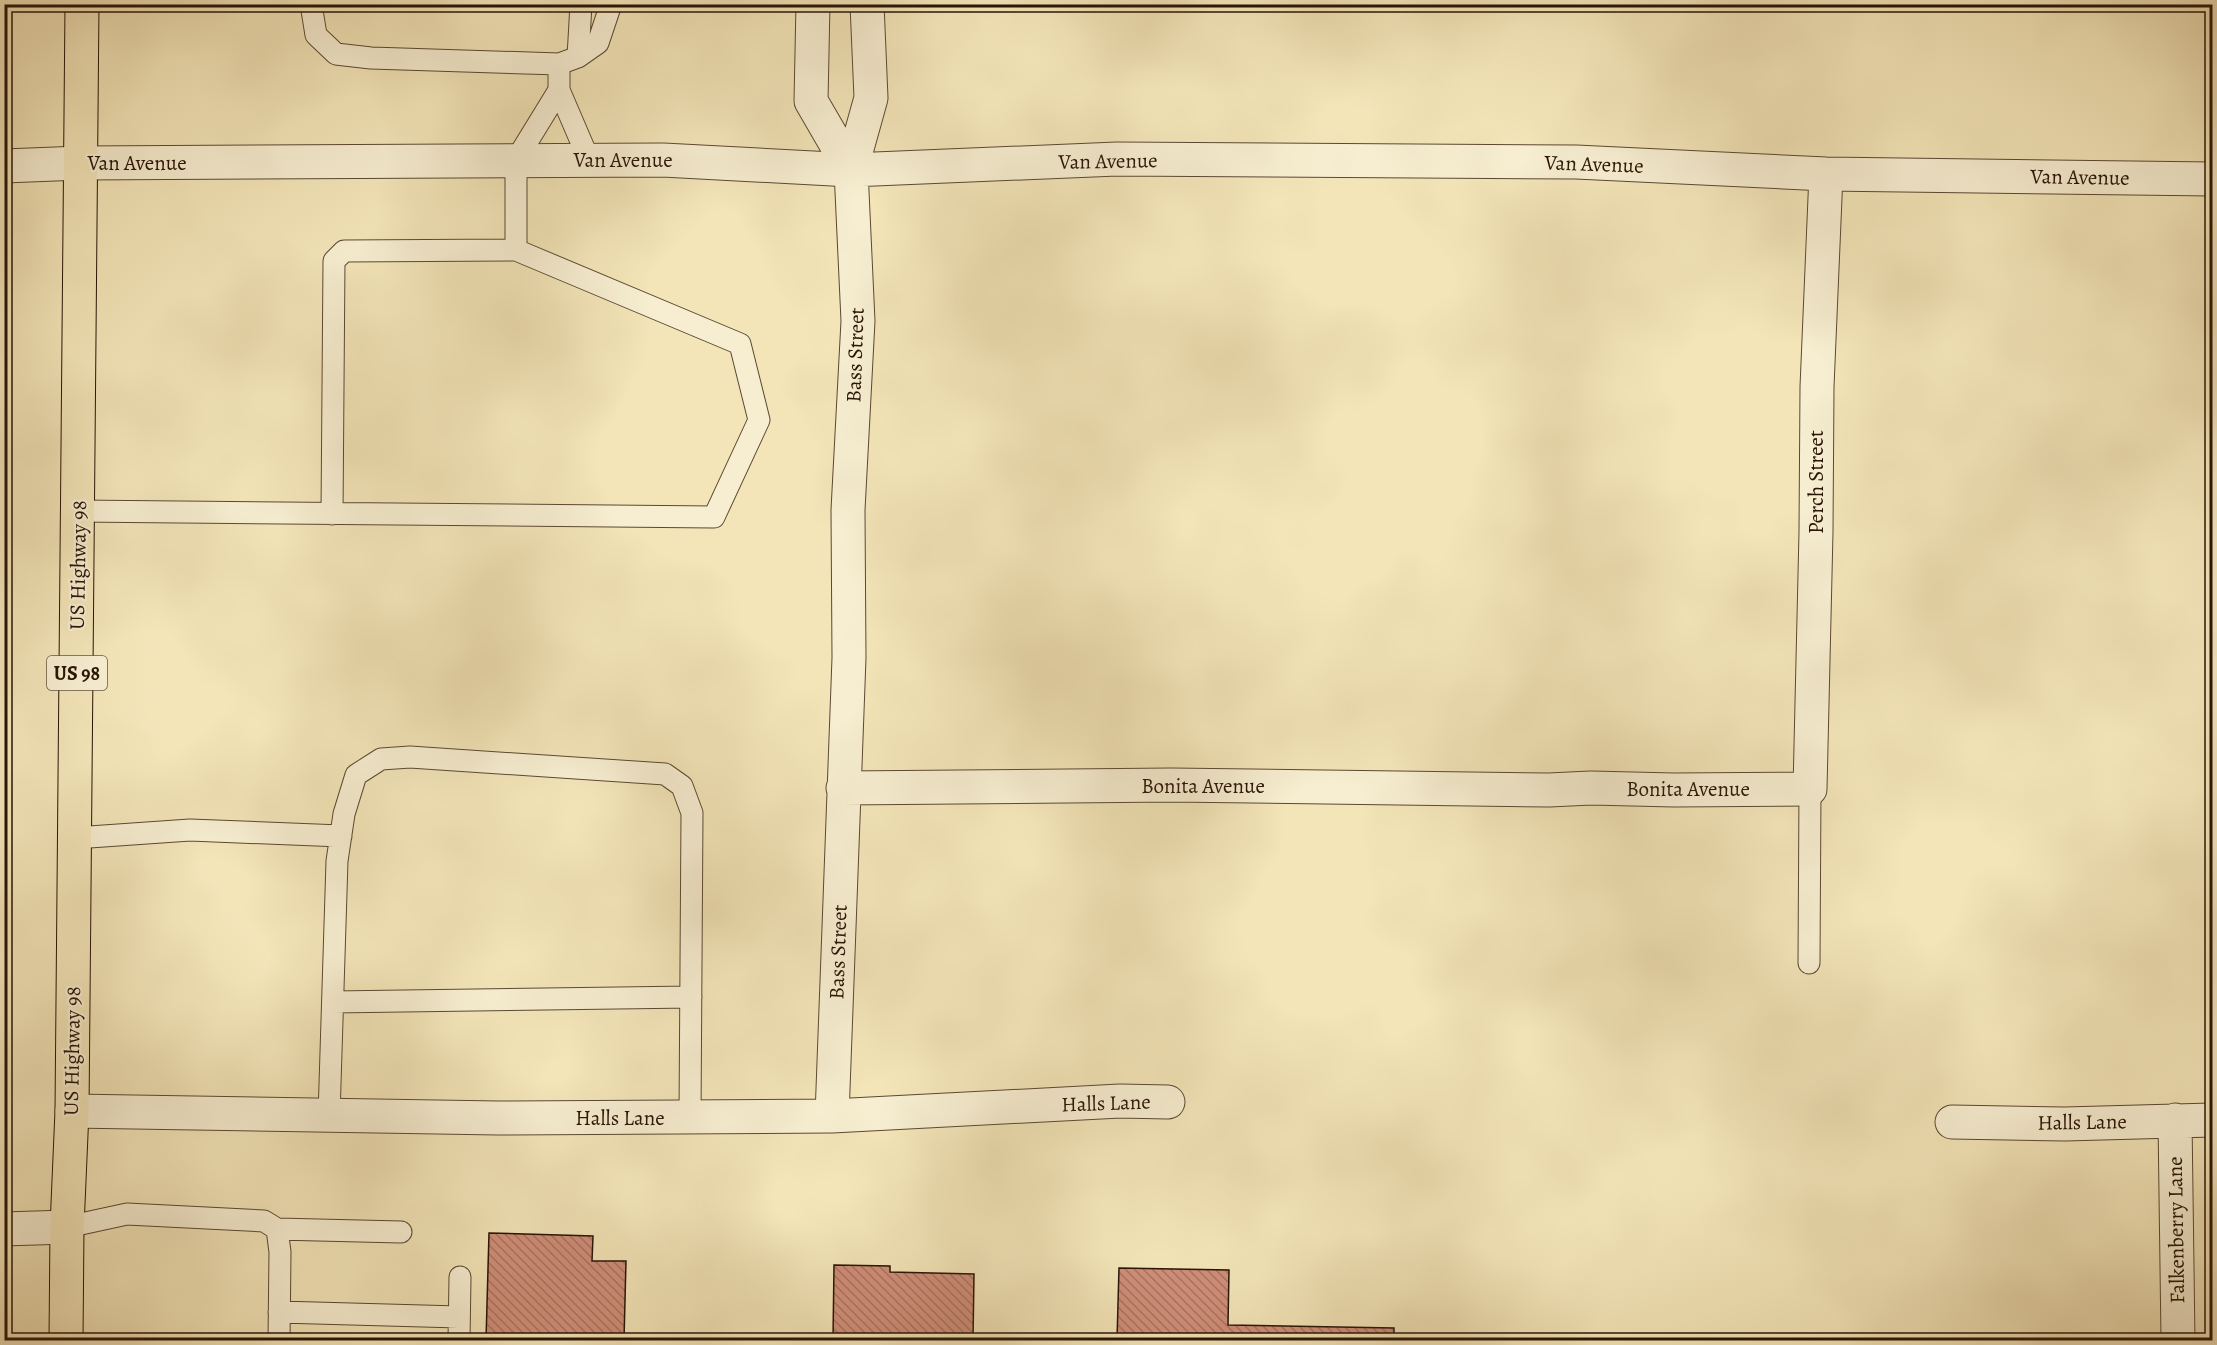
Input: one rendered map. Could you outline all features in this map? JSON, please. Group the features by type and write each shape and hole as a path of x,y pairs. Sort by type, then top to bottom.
{"main road":[{"name":"US Highway 98","path":"66,1341 67,1227 72,1111 82,4"}],"street":[{"path":"813,4 811,101 851,170"},
{"path":"851,170 871,98 867,4"},
{"name":"Van Avenue","path":"4,166 81,163 663,160 851,170 1129,159 1576,162 1826,174 2212,179"},
{"name":"Bass Street","path":"832,1116 849,658 848,540 858,321 851,170"},
{"name":"Perch Street","path":"1810,789 1817,387 1826,174"},
{"name":"Bonita Avenue","path":"843,788 1171,785 1549,790 1591,788 1810,789"},
{"name":"Halls Lane","path":"72,1111 498,1119 832,1116 1120,1101 1168,1102"},
{"name":"Falkenberry Lane","path":"2175,1120 2178,1341"},
{"name":"Halls Lane","path":"1952,1122 2065,1124 2212,1120"},
{"path":"4,1229 67,1227"}],"lane":[{"path":"311,4 316,35 336,54 371,58 568,61 598,43 611,4"},
{"path":"516,250 516,160 559,90 581,4"},
{"path":"559,90 589,160"},
{"path":"78,511 332,514 714,517 759,420 740,344 516,250 344,251 334,261 332,514"},
{"path":"329,1116 337,861 344,814 356,775 381,759 411,757 665,774 682,786 692,813 690,1117"},
{"path":"1809,963 1810,789"},
{"path":"75,838 190,830 340,836"},
{"path":"333,1002 691,997"},
{"path":"67,1227 127,1214 264,1221 277,1230 401,1232"},
{"path":"277,1230 280,1252 279,1341"},
{"path":"459,1341 460,1277"},
{"path":"279,1312 459,1317"}],"building":[{"path":"489,1233 593,1236 592,1261 626,1261 624,1340 486,1340"},
{"path":"834,1265 890,1266 890,1272 974,1274 973,1340 833,1340"},
{"path":"1119,1268 1229,1270 1228,1325 1394,1328 1394,1340 1117,1340"}]}
